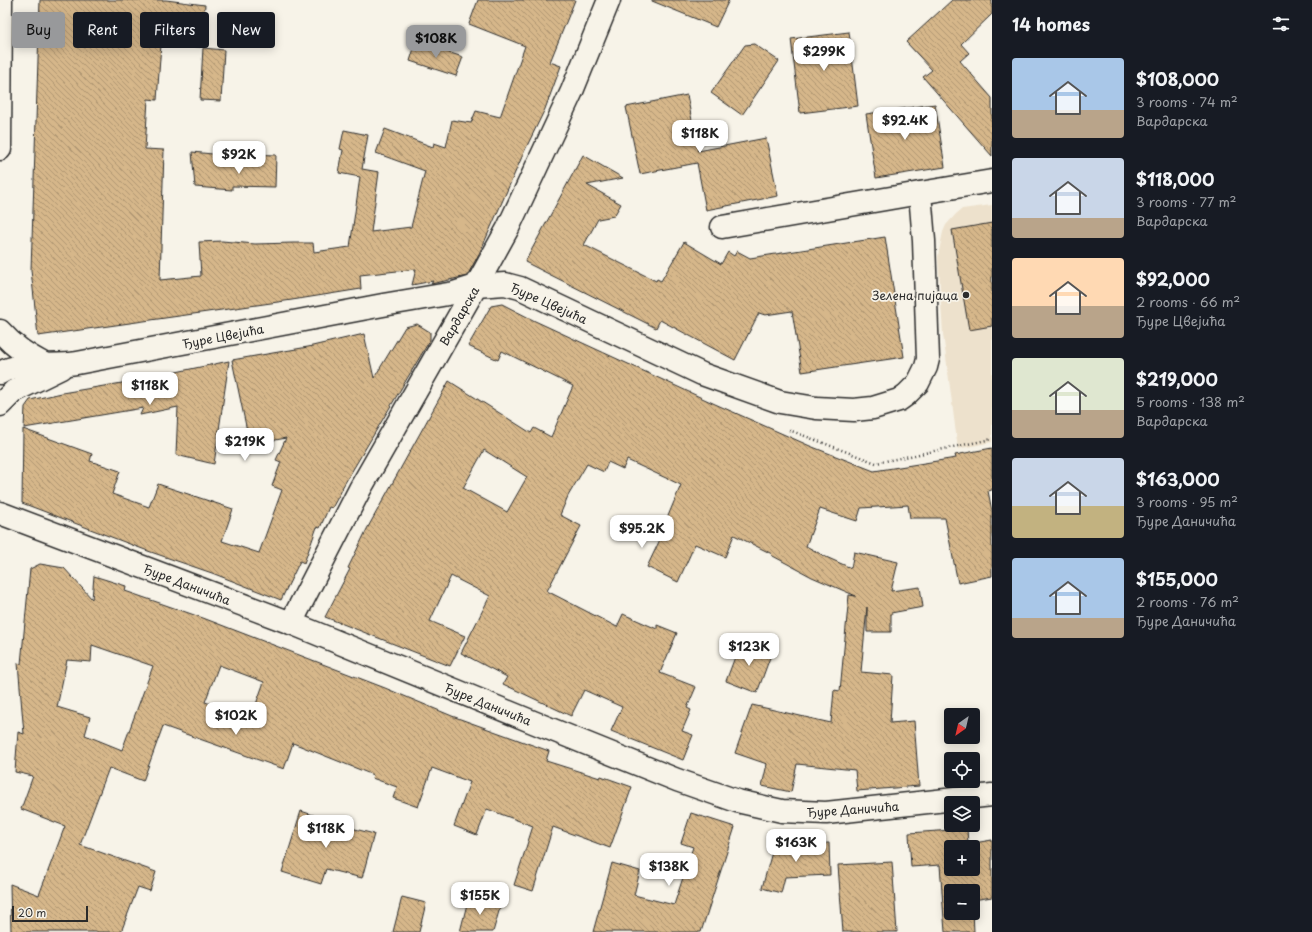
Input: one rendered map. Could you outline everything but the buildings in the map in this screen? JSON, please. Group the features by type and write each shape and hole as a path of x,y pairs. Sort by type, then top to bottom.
{"street":[{"path":"0,149 1,0"},
{"name":"Вардарска","path":"291,622 360,490 508,228 572,91 609,0"},
{"path":"722,227 992,181"},
{"name":"Ђуре Цвејића","path":"0,373 26,366 68,365 383,305 454,293 476,286 505,284 520,288 702,374 780,402 816,408 854,410 873,408 899,400 906,395 918,383 926,367 928,359 924,241 920,193"},
{"name":"Ђуре Цвејића","path":"0,331 17,349 46,365"},
{"name":"Ђуре Цвејића","path":"0,405 14,392 68,365"},
{"name":"Ђуре Даничића","path":"2,512 291,622 677,780 736,800 782,811 826,814 992,794"}],"path":[{"path":"784,428 876,463 992,438"}],"shaded area":[{"name":"Зелена пијаца","path":"992,205 992,442 958,449 943,334 938,256 946,225 956,214 962,209"}],"place":[{"name":"Зелена пијаца","path":"966,295"}]}
